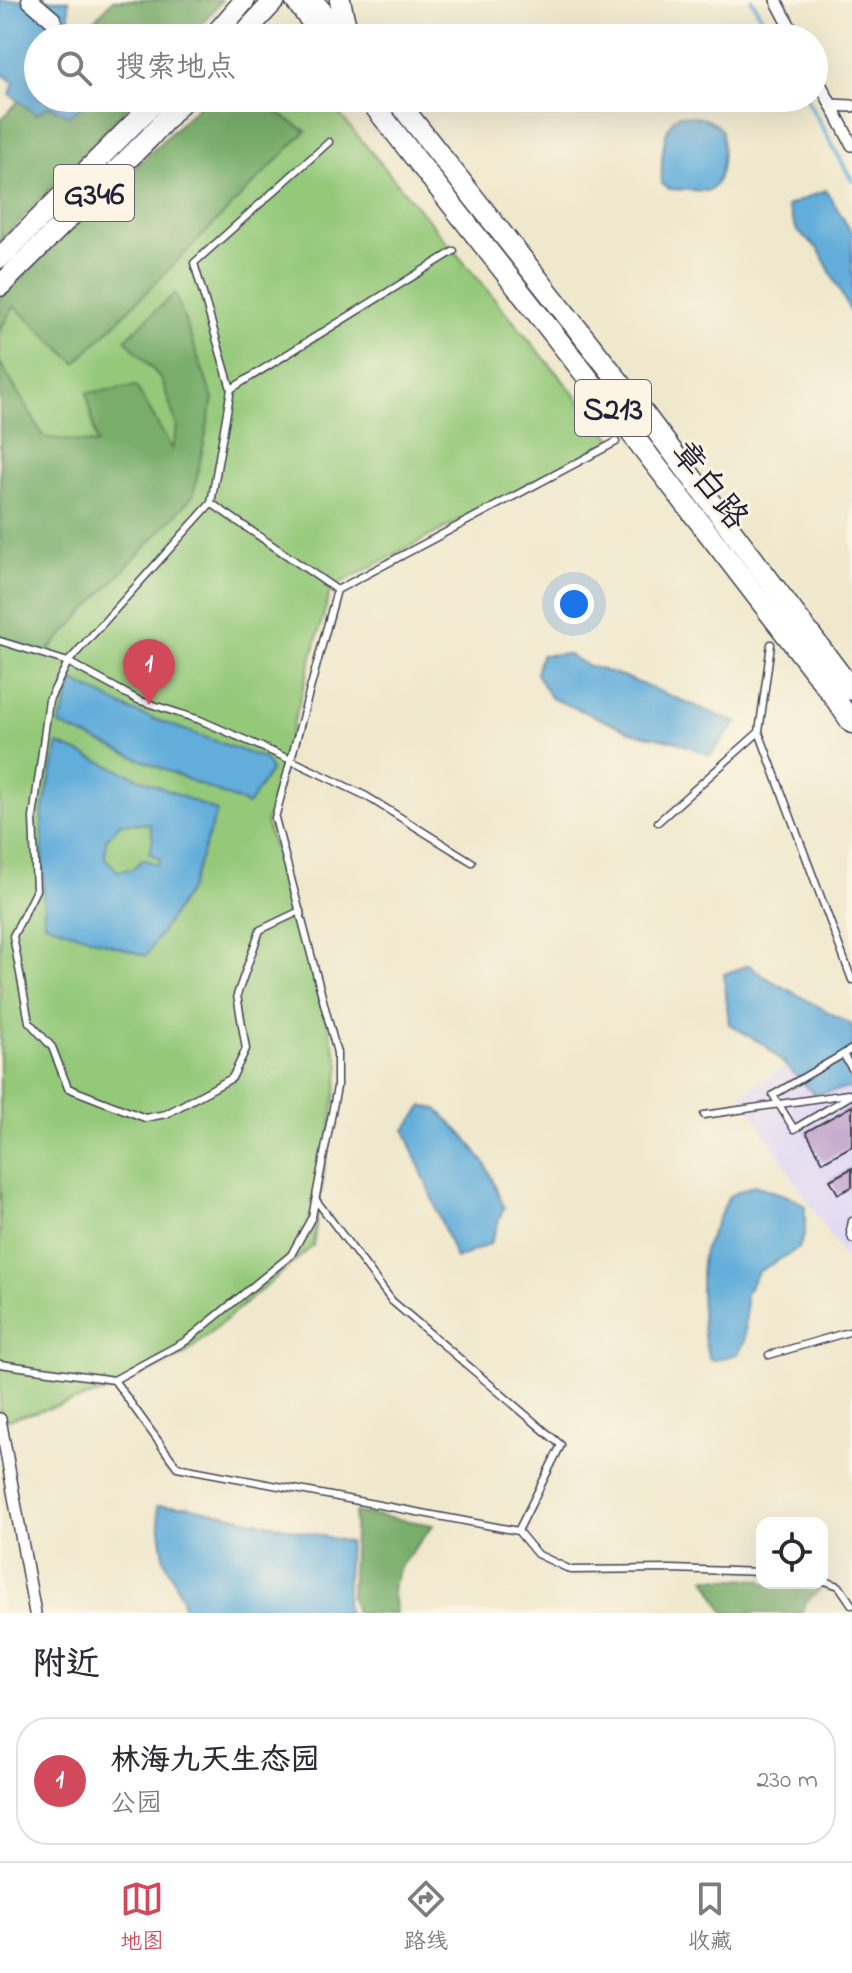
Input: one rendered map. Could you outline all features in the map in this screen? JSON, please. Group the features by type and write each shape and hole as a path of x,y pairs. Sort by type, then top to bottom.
{"highway":[{"path":"224,24 245,0"},
{"path":"253,24 275,0"},
{"path":"295,0 313,24"},
{"path":"312,0 333,24"},
{"path":"340,0 346,24"},
{"name":"G346","path":"0,258 145,112"},
{"name":"G346","path":"0,286 172,112"},
{"name":"章白路","path":"379,112 619,416 852,723"},
{"name":"章白路","path":"406,112 632,398 852,690"}],"main road":[{"path":"30,0 53,20"}],"street":[{"path":"776,0 789,24"},
{"path":"828,99 852,145"},
{"path":"831,105 852,106"},
{"path":"0,1419 35,1613"}],"lane":[{"path":"300,911 260,930 237,995 246,1049 232,1078 166,1114 145,1118 68,1088 52,1047 29,1022 13,936 36,890 33,818 49,700 68,662 211,503 231,389 194,263 329,142"},
{"path":"231,389 454,251"},
{"path":"0,1364 114,1380 186,1341 291,1255 312,1217 337,1087 337,1053 275,818 337,590 616,442"},
{"path":"211,503 337,590"},
{"path":"0,641 68,662 138,700 200,720 291,760 366,796 472,862"},
{"path":"771,644 759,732 852,980"},
{"path":"658,822 759,732"},
{"path":"852,1049 773,1095 794,1129 852,1094"},
{"path":"843,1054 852,1069"},
{"path":"704,1115 852,1094"},
{"path":"316,1199 392,1301 561,1445 518,1531"},
{"path":"852,1221 852,1239"},
{"path":"769,1355 852,1331"},
{"path":"114,1380 177,1467 518,1531 537,1554 571,1570 756,1572"},
{"path":"828,1582 839,1586 852,1605"}],"shaded area":[{"path":"852,1030 852,1271 740,1093"}],"green space":[{"path":"113,0 222,0 202,24 90,24"},
{"path":"24,95 24,112 123,112 0,242 0,121"},
{"path":"193,112 275,112 306,131 76,363 14,306 0,330 0,298"},
{"path":"215,112 338,112 613,440 331,588 266,822 340,1066 313,1246 184,1355 110,1391 0,1422 0,322"},
{"path":"175,293 213,399 193,496 45,654 0,638 0,362 44,437 97,444 87,393 136,386 172,449 177,427 162,380 125,339"},
{"path":"355,1512 433,1525 399,1568 392,1589 396,1613 356,1613 351,1596"},
{"path":"705,1578 756,1580 756,1589 821,1589 805,1603 802,1613 725,1613"}],"water":[{"path":"0,0 69,0 69,24 24,24 24,105 10,94 14,83 0,72"},
{"path":"679,115 708,120 722,131 720,172 709,191 669,189 662,184 666,136 673,120"},
{"path":"826,190 852,233 852,315 819,250 797,231 787,206"},
{"path":"567,654 586,665 622,676 737,723 710,755 675,741 635,733 551,698 536,674 541,655"},
{"path":"74,681 132,711 265,759 271,770 248,805 59,725"},
{"path":"58,744 217,811 190,888 146,956 44,923 42,814","holes":["120,823 150,824 153,838 149,853 160,859 158,865 144,859 132,869 118,871 105,858 106,840"]},
{"path":"749,965 852,1025 852,1088 814,1094 766,1046 729,1024 724,974"},
{"path":"423,1106 437,1109 465,1137 486,1165 504,1207 490,1244 456,1259 405,1130"},
{"path":"754,1185 793,1198 805,1206 805,1233 799,1248 758,1272 746,1293 745,1341 738,1354 710,1360 704,1337 702,1304 705,1248 729,1196"},
{"path":"157,1506 188,1506 349,1542 348,1613 184,1613 182,1597 164,1559"}],"building":[{"path":"852,1106 852,1146 823,1162 806,1132"},
{"path":"852,1168 852,1187 838,1194 830,1180"}],"waterway":[{"path":"752,0 765,24"},
{"path":"814,112 852,180"}],"place":[{"name":"林海九天生态园","path":"149,705"}]}
